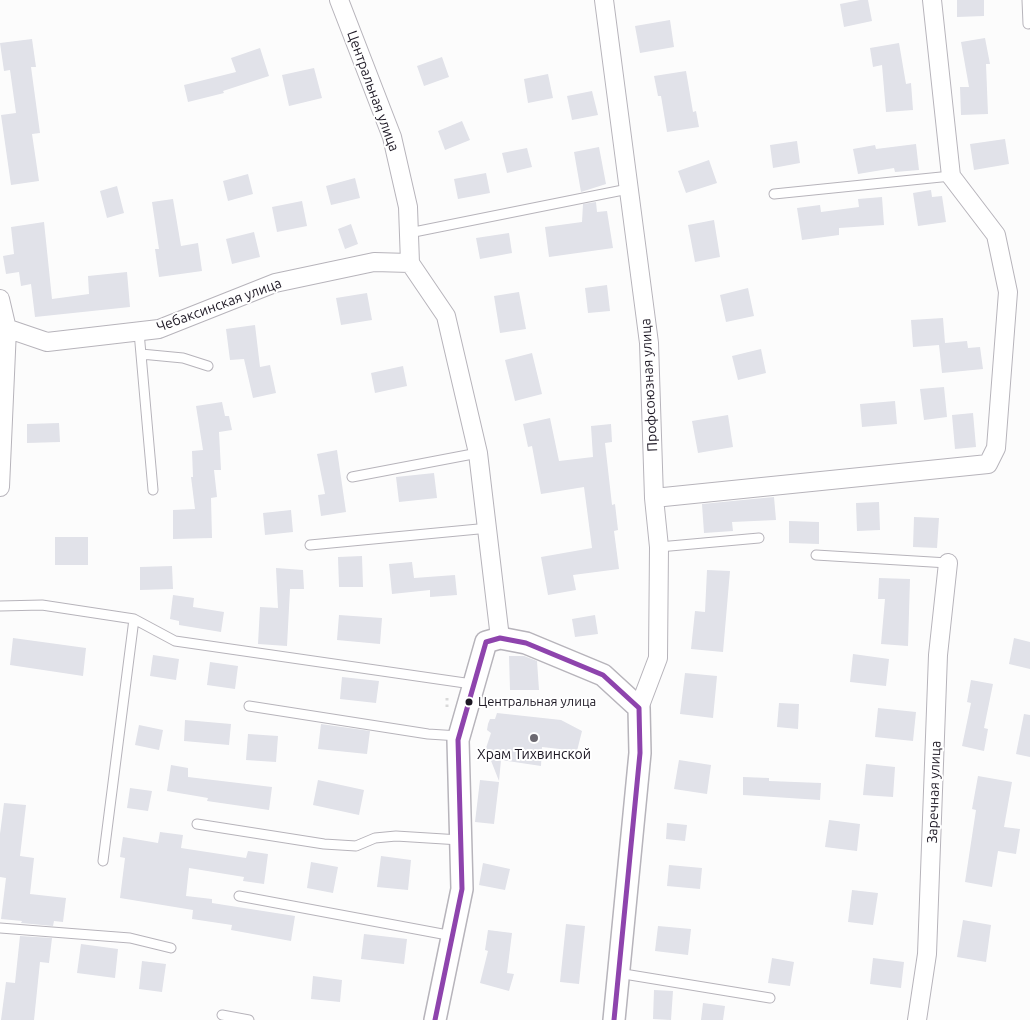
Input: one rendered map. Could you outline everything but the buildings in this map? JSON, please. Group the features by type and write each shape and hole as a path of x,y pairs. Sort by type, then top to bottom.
{"street":[{"name":"Центральная улица","path":"339,0 392,137 408,207 410,263"},
{"name":"Профсоюзная улица","path":"604,0 650,343 654,498 659,547 658,658 639,708 640,753 614,1020"},
{"path":"654,498 988,464 996,448 1008,292 996,235 951,176 932,0"},
{"name":"Чебаксинская улица","path":"3,328 47,342 159,329 275,283 374,262 410,263"},
{"path":"410,263 446,316 478,454 500,638"},
{"path":"0,299 3,328 0,487"},
{"name":"Заречная улица","path":"917,1020 927,954 938,655 948,563"},
{"path":"435,1020 462,889 459,736 472,684 486,642 500,638 526,643 603,675 639,708"}],"lane":[{"path":"1027,0 1028,24"},
{"path":"774,194 951,176"},
{"path":"408,233 628,189"},
{"path":"139,332 153,490"},
{"path":"141,354 183,358 208,366"},
{"path":"352,477 478,454"},
{"path":"310,545 488,528"},
{"path":"659,547 758,538"},
{"path":"816,555 948,563"},
{"path":"0,606 42,605 134,619 175,641 472,684"},
{"path":"103,861 134,619"},
{"path":"249,706 428,734 459,736"},
{"path":"197,824 332,845 356,846 375,838 396,836 461,840"},
{"path":"239,896 453,936"},
{"path":"0,928 130,938 171,948"},
{"path":"618,973 770,998"},
{"path":"222,1015 248,1020"}],"transit line":[{"path":"435,1020 462,889 458,740 486,642 500,638 526,643 603,675 639,708 640,753 614,1020"}],"place":[{"name":"Центральная улица","path":"469,702"},
{"name":"Храм Тихвинской","path":"534,738"}]}
